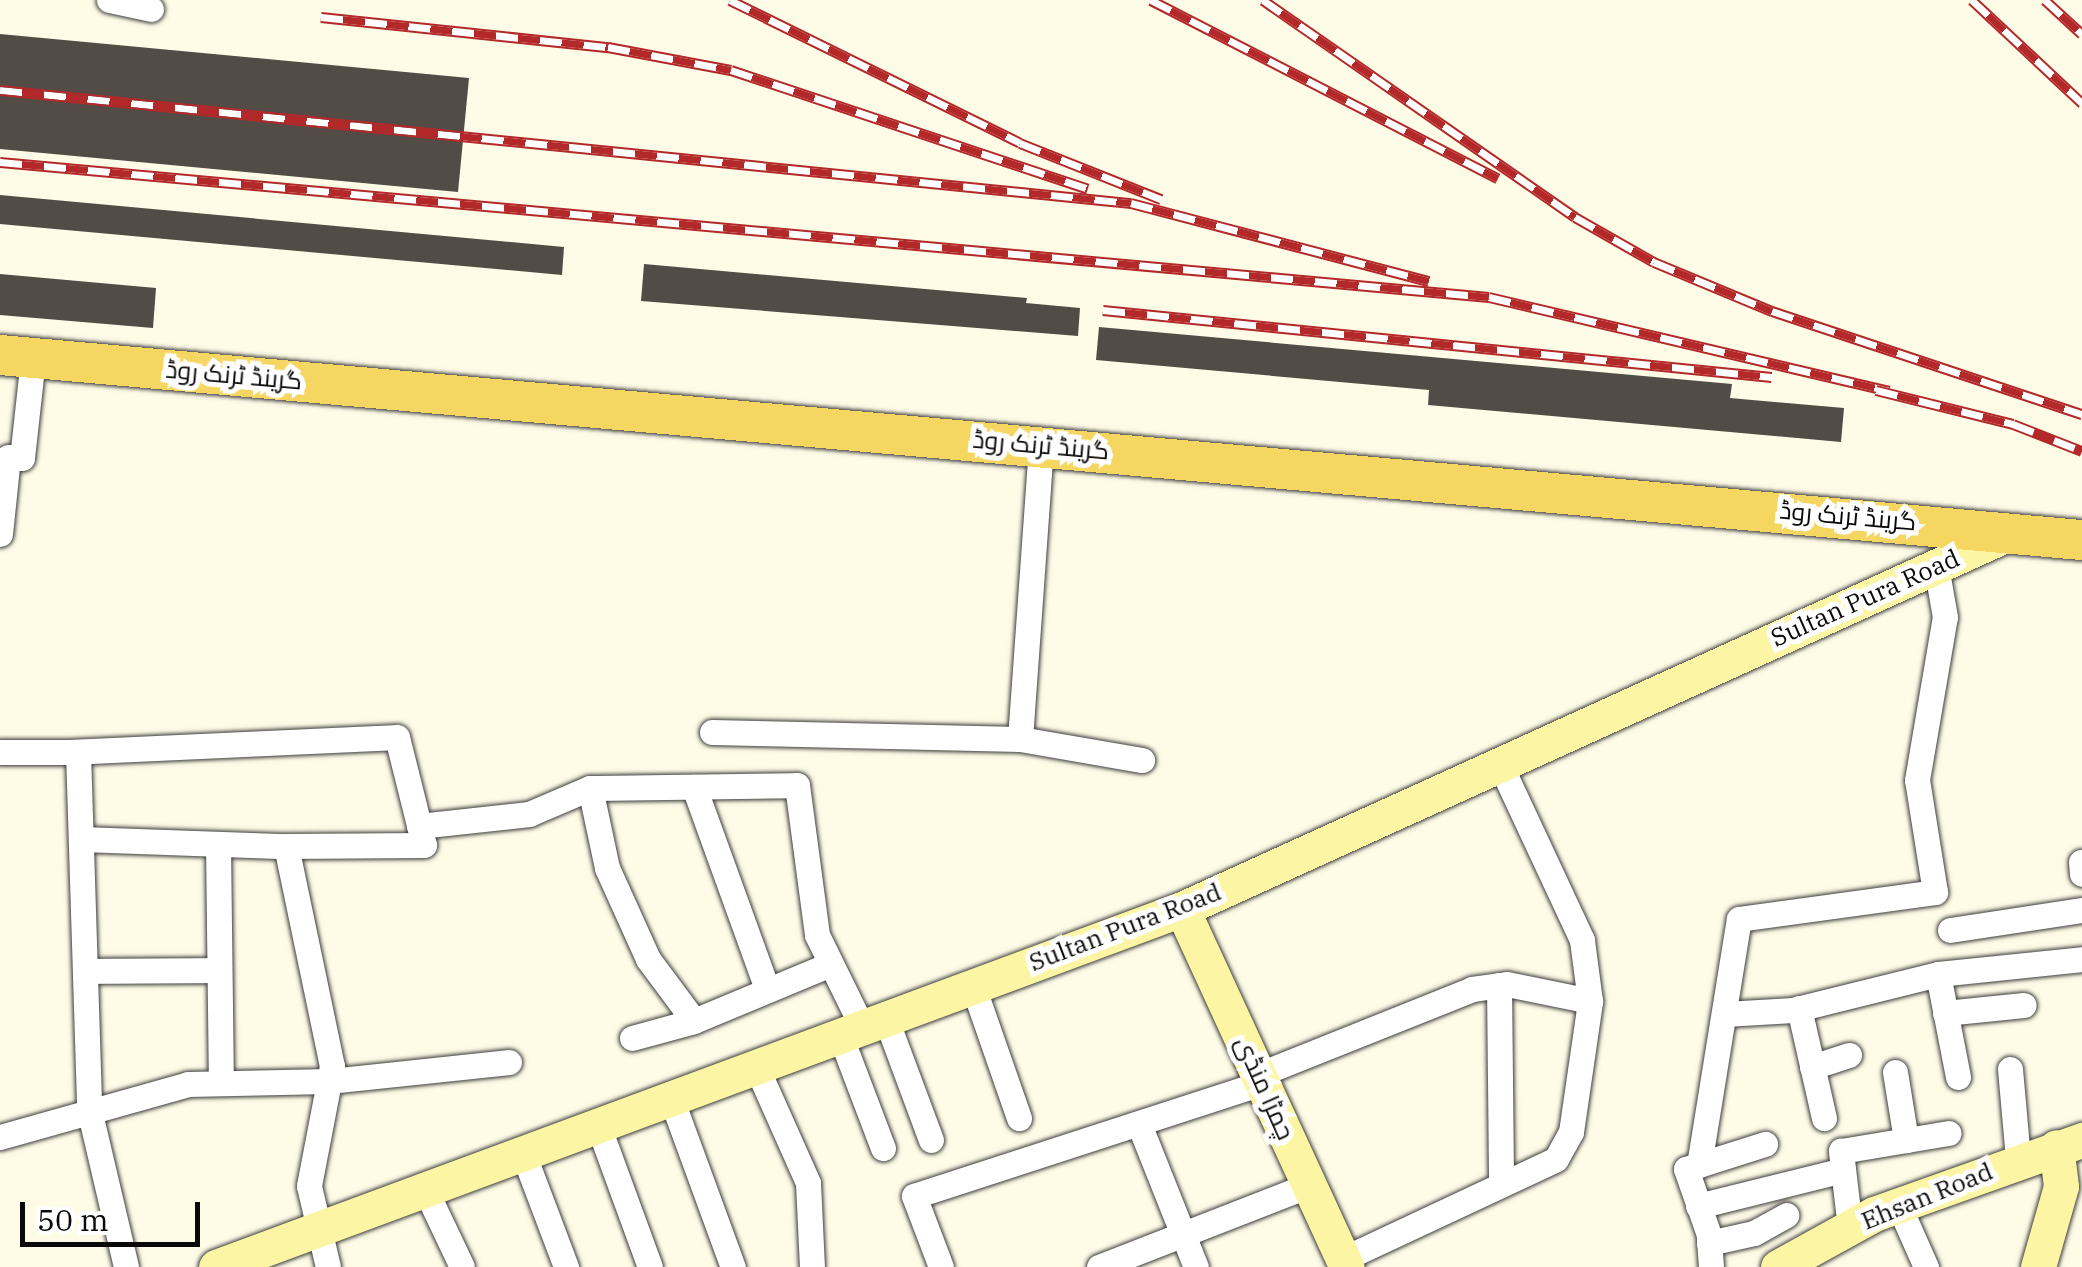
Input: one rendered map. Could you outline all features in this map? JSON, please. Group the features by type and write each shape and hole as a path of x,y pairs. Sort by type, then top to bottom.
{"main road":[{"name":"گرینڈ ٹرنک روڈ","path":"16,356 2082,540"},
{"name":"Sultan Pura Road","path":"216,1267 1182,908 2012,532"},
{"name":"چمڑا منڈی","path":"1182,908 1346,1263"},
{"name":"Ehsan Road","path":"1778,1267 1900,1206 2018,1158 2069,1144"},
{"path":"2038,1267 2069,1144"}],"street":[{"path":"109,0 151,9"},
{"path":"0,534 8,457 22,458 16,356"},
{"path":"1020,739 1041,445"},
{"path":"1700,1165 1739,919 1935,892 1916,780 1945,617 1936,566"},
{"path":"712,732 1020,739 1142,760"},
{"path":"70,752 397,737 424,845 286,846 81,839"},
{"path":"0,752 78,752 89,1109 126,1267"},
{"path":"1346,1263 1502,1180 1556,1159 1571,1132 1590,1001 1582,940 1500,764"},
{"path":"419,826 529,814 590,788 797,785 817,935 863,1027 931,1140"},
{"path":"694,786 767,989"},
{"path":"590,788 608,868 648,960 694,1022"},
{"path":"218,844 221,1083"},
{"path":"286,846 332,1066 309,1186 328,1267"},
{"path":"2081,862 2082,874"},
{"path":"1950,930 2082,910"},
{"path":"1725,1014 1798,1008 1938,974 2082,958"},
{"path":"632,1038 694,1022 831,964"},
{"path":"85,971 219,970"},
{"path":"1938,974 1958,1077"},
{"path":"940,1267 914,1196 1139,1124 1261,1079 1472,988 1498,985 1590,1001"},
{"path":"1498,985 1502,1180"},
{"path":"973,986 1018,1118"},
{"path":"1945,1013 2024,1006"},
{"path":"1798,1008 1824,1118"},
{"path":"863,1027 883,1148"},
{"path":"1812,1067 1850,1056"},
{"path":"0,1137 188,1084 329,1081 509,1062"},
{"path":"756,1066 808,1182 812,1267"},
{"path":"2010,1069 2018,1158"},
{"path":"1895,1072 1906,1140"},
{"path":"671,1098 733,1267"},
{"path":"1139,1124 1196,1267"},
{"path":"598,1125 650,1267"},
{"path":"1850,1228 1841,1152 1948,1133"},
{"path":"1765,1144 1686,1170 1710,1255 1786,1215"},
{"path":"523,1153 566,1267"},
{"path":"1698,1206 1843,1170"},
{"path":"1098,1267 1310,1185"},
{"path":"425,1190 462,1267"},
{"path":"1900,1206 1926,1267"}],"building":[{"path":"0,34 469,78 458,192 0,149"},
{"path":"0,195 564,247 562,275 0,224"},
{"path":"644,264 1027,298 1026,303 1080,308 1078,336 641,301"},
{"path":"0,274 156,288 153,328 0,315"},
{"path":"1099,327 1732,384 1730,398 1844,408 1841,442 1428,405 1429,390 1096,360"}],"railway":[{"path":"730,0 1020,143 1161,199"},
{"path":"1151,0 1498,178"},
{"path":"1263,0 1575,217 1654,262 1772,311 2082,414"},
{"path":"1972,0 2082,103"},
{"path":"2045,0 2082,34"},
{"path":"321,17 608,47 731,70 1088,189"},
{"path":"0,90 1131,203 1429,281"},
{"path":"0,162 1489,297 1889,391"},
{"path":"1103,310 1772,377"},
{"path":"1876,390 2013,424 2082,451"}]}
